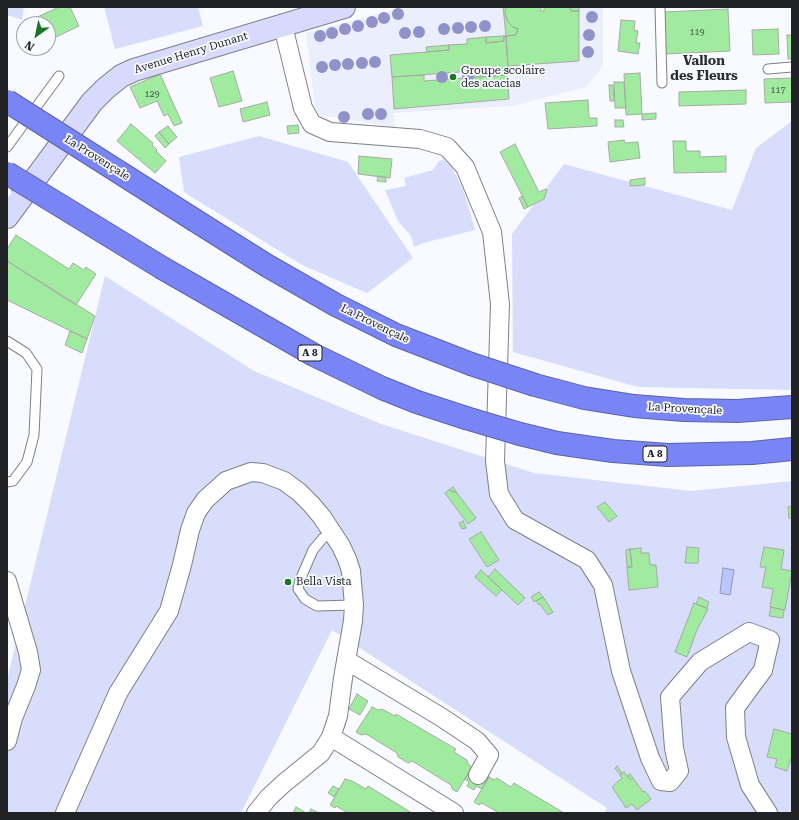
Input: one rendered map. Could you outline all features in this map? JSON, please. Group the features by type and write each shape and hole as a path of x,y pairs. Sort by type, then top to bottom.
{"highway":[{"name":"La Provençale","path":"7,101 266,265 336,305 396,335 471,364 584,398 634,406 684,410 738,411 792,407"},
{"name":"A 8","path":"7,173 164,269 314,355 382,388 418,402 520,434 557,443 613,451 668,455 752,453 792,449"}],"street":[{"name":"Avenue Henry Dunant","path":"8,207 92,102 105,88 121,76 134,70 344,7"},
{"path":"283,26 303,108 312,124 330,132 420,139 447,147 465,168 492,232 500,304 495,461 499,494 515,520 587,560 603,585 621,671 650,758 661,781 670,782 679,771 674,748 670,697 700,662 749,632 770,640 763,670 736,708 736,737 750,785 768,813"},
{"path":"65,813 118,693 169,611 190,530 196,513 205,500 226,481 251,472 263,473 284,481 299,492 311,504 333,533 347,559 351,571 354,605 353,621 338,716 331,737 321,753 283,784 256,813"},
{"path":"7,581 28,652 31,670 13,718 7,741"},
{"path":"346,660 441,717 477,741 489,755 478,775"},
{"path":"331,737 454,813"}],"lane":[{"path":"660,7 662,83"},
{"path":"768,69 792,67"},
{"path":"7,147 59,76"},
{"path":"7,341 26,353 37,369 34,435 27,462 13,480 7,482"},
{"path":"333,533 323,538 313,550 300,580 298,589 306,599 317,606 354,605"}],"shaded area":[{"path":"7,7 24,7 23,16 16,16 16,18 7,15"},
{"path":"104,7 198,7 203,26 115,49"},
{"name":"Groupe scolaire des acacias","path":"405,7 603,7 603,66 586,87 512,106 393,113 395,127 319,115 315,107 306,33"},
{"path":"792,121 792,390 638,387 513,352 512,234 564,164 732,210 756,148"},
{"path":"259,136 348,162 413,258 367,293 302,265 184,192 179,157"},
{"path":"443,159 452,168 463,189 475,230 423,243 414,247 411,236 398,221 385,190 406,186 404,178 433,170 438,162"},
{"path":"105,276 254,371 381,424 534,473 691,491 792,481 792,813 604,813 607,808 332,630 241,813 7,813 7,680"}],"water":[{"path":"723,568 734,570 730,595 720,593"}],"building":[{"path":"59,7 70,7 79,26 56,37 56,16 39,16"},
{"path":"503,7 506,7 505,14 508,22 513,27 518,29 516,35 506,36"},
{"path":"506,7 541,7 541,11 544,11 544,7 570,7 571,11 579,11 579,61 508,66 506,36 516,35 518,29 513,27 508,22 505,14"},
{"path":"570,7 579,7 579,11 571,11"},
{"path":"728,9 730,51 665,54 664,12"},
{"path":"621,20 635,21 634,30 638,31 636,43 640,43 638,54 618,51"},
{"path":"778,29 779,54 753,55 752,30"},
{"path":"787,35 792,35 792,59 788,59"},
{"path":"504,36 506,36 508,66 506,67 507,75 475,77 474,71 392,77 390,55 449,50 449,45 467,44 467,39 486,37 486,43 504,41"},
{"path":"504,36 504,41 486,43 486,37"},
{"path":"449,45 449,50 427,52 426,47"},
{"path":"233,71 242,101 219,107 210,78"},
{"path":"640,73 642,114 626,115 624,74"},
{"path":"160,74 182,123 174,126 168,114 164,116 157,101 140,108 130,87"},
{"path":"424,75 424,81 507,75 509,99 394,109 392,77"},
{"path":"792,78 792,102 765,103 764,79"},
{"path":"614,82 624,82 626,108 615,108"},
{"path":"609,85 613,85 614,101 610,101"},
{"path":"746,90 746,104 679,106 679,92"},
{"path":"588,100 589,118 597,118 597,126 548,129 545,103"},
{"path":"267,102 270,115 243,122 240,109"},
{"path":"656,113 656,119 642,120 642,114"},
{"path":"615,120 623,120 624,127 615,127"},
{"path":"131,124 153,143 152,145 157,150 156,151 166,161 155,173 117,141"},
{"path":"298,125 299,133 288,134 287,126"},
{"path":"168,126 177,137 169,144 159,132"},
{"path":"159,132 169,144 165,148 155,136"},
{"path":"624,140 625,143 638,142 640,158 610,162 608,142"},
{"path":"673,141 686,141 686,151 700,151 700,157 726,156 726,172 674,173"},
{"path":"515,144 539,192 546,189 547,190 544,199 528,207 500,152"},
{"path":"359,156 392,159 390,178 358,174"},
{"path":"378,176 386,177 386,182 377,181"},
{"path":"645,178 645,185 630,186 630,180"},
{"path":"522,196 528,207 524,209 519,198"},
{"path":"16,235 69,269 73,263 84,270 86,267 96,274 76,305 7,261 7,249"},
{"path":"7,261 95,316 87,339 7,300"},
{"path":"70,331 87,339 82,353 65,345"},
{"path":"453,487 457,493 449,490"},
{"path":"449,490 457,493 476,518 468,524 445,493"},
{"path":"605,502 617,516 609,522 597,507"},
{"path":"792,506 792,518 789,518 788,507"},
{"path":"463,521 466,528 462,529 459,523"},
{"path":"481,532 499,560 487,567 469,539"},
{"path":"687,547 699,548 698,563 685,563"},
{"path":"764,547 784,550 781,569 792,571 785,610 770,607 773,589 762,587 766,567 760,567"},
{"path":"641,548 641,553 649,553 650,565 656,565 658,587 629,590 627,567 632,567 630,549"},
{"path":"630,549 632,567 627,567 626,550"},
{"path":"495,569 525,598 518,605 488,577"},
{"path":"481,570 502,590 496,596 475,577"},
{"path":"539,592 543,597 534,602 531,597"},
{"path":"543,597 553,612 548,615 536,601"},
{"path":"699,597 709,602 707,608 696,604"},
{"path":"694,603 708,609 697,630 687,657 675,652"},
{"path":"771,607 784,610 783,618 769,616"},
{"path":"357,694 368,701 360,715 349,709"},
{"path":"372,707 378,710 382,709 395,716 396,714 456,749 454,752 467,760 468,764 472,767 457,792 452,789 451,785 412,761 408,763 398,757 397,753 366,734 361,735 356,732"},
{"path":"774,729 792,734 792,755 787,771 775,767 777,759 767,757"},
{"path":"617,766 622,773 620,775 615,768"},
{"path":"472,767 489,777 482,789 476,786 474,790 467,786 469,782 465,779"},
{"path":"624,772 631,780 633,778 643,792 645,791 651,799 637,810 632,804 626,808 612,787 622,778 620,775"},
{"path":"630,774 633,778 631,780 627,776"},
{"path":"489,777 494,780 497,778 511,787 514,783 564,813 499,813 482,803 479,805 474,802"},
{"path":"345,779 352,781 366,789 368,786 412,813 348,813 336,806 335,808 330,805"},
{"path":"333,786 339,789 334,797 328,793"},
{"path":"296,807 306,813 293,813"},
{"path":"311,809 319,813 309,813"}],"place":[{"name":"Groupe scolaire des acacias","path":"453,77"},
{"name":"Bella Vista","path":"288,582"}],"district":[{"name":"Vallon des Fleurs","path":"704,68"}]}
